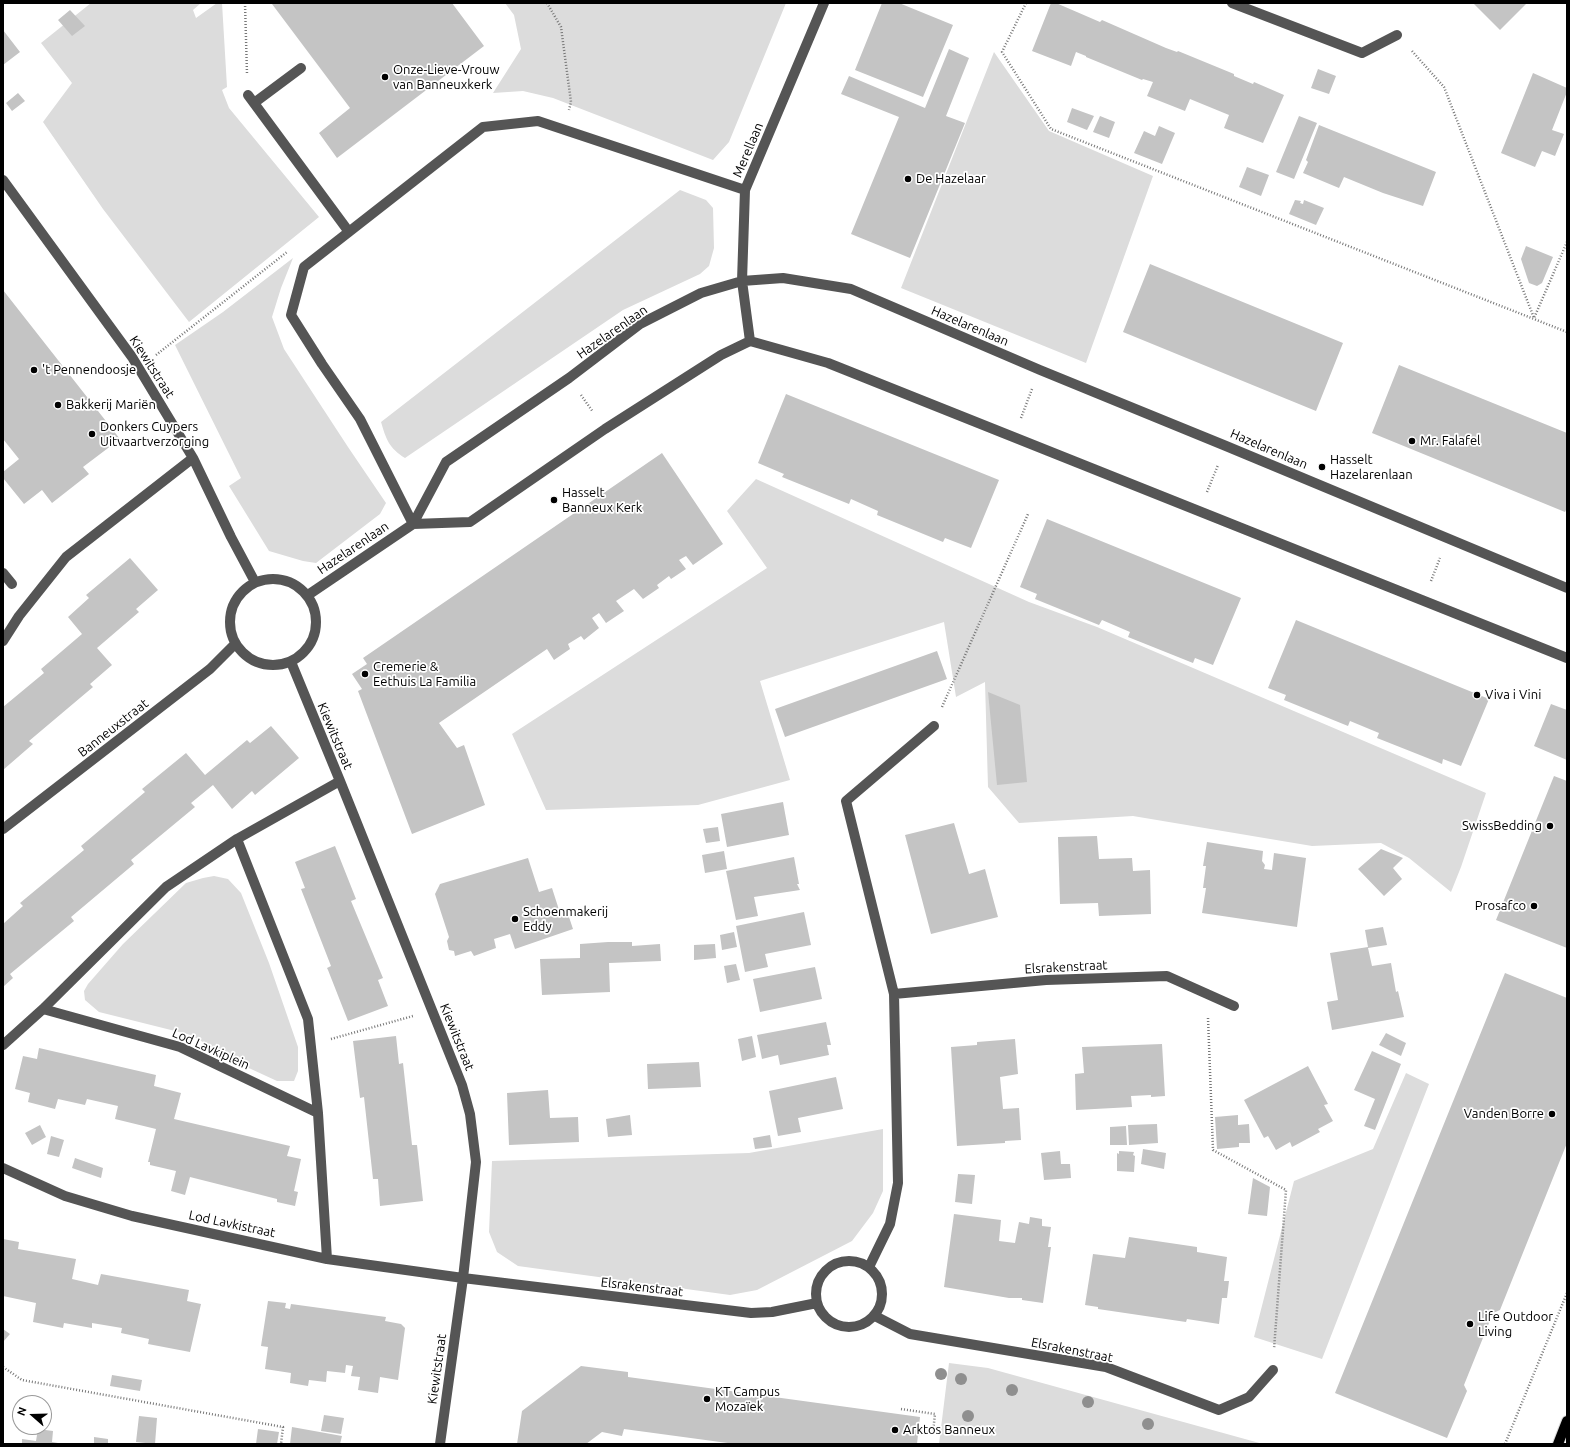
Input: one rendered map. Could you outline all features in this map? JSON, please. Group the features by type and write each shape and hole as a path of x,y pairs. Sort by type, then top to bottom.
{"main road":[{"path":"1558,1444 1567,1421"}],"street":[{"name":"Merellaan","path":"750,341 742,281 745,190 824,3"},
{"path":"1232,3 1362,53 1398,35"},
{"path":"301,68 251,99 349,232"},
{"path":"745,190 538,121 483,127 304,267 291,315 322,364 360,419 413,524 470,522 605,429 721,356 750,341 828,363 1567,658"},
{"name":"Kiewitstraat","path":"3,180 139,368 193,458 230,537 255,582"},
{"name":"Hazelarenlaan","path":"308,595 413,524 446,462 569,378 640,324 701,293 742,281 783,278 851,289 1040,370 1567,588"},
{"path":"3,641 19,616 66,557 193,458"},
{"path":"3,573 12,584"},
{"path":"264,579 283,579 301,588 308,595 314,606 317,619 316,632 311,645 302,655 291,662 273,665 256,662 246,656 235,644 231,632 230,617 234,603 243,591 255,582 264,579"},
{"name":"Banneuxstraat","path":"3,829 200,677 235,644"},
{"name":"Kiewitstraat","path":"291,662 433,1011 462,1086 470,1114 476,1162 440,1444"},
{"path":"869,1267 890,1224 898,1183 894,994 846,801 934,726"},
{"path":"3,1045 43,1009 166,887 237,839 340,781"},
{"path":"237,839 308,1018 318,1113 327,1258"},
{"name":"Elsrakenstraat","path":"894,994 1046,980 1167,976 1234,1006"},
{"name":"Lod Lavkiplein","path":"43,1009 180,1047 318,1113"},
{"name":"Lod Lavkistraat","path":"3,1168 65,1196 132,1216 327,1258 462,1278"},
{"path":"843,1261 857,1261 869,1267 878,1277 882,1290 881,1304 875,1316 863,1325 849,1328 835,1324 823,1316 817,1303 816,1289 821,1276 830,1266 843,1261"},
{"name":"Elsrakenstraat","path":"462,1278 751,1313 772,1312 817,1303"},
{"name":"Elsrakenstraat","path":"875,1316 910,1334 1106,1367 1220,1410 1249,1398 1273,1370"}],"path":[{"path":"245,3 251,99"},
{"path":"547,3 560,27 571,102 563,130"},
{"path":"1026,3 1002,52 1051,129 1567,332"},
{"path":"1398,35 1444,87 1534,318"},
{"path":"1534,318 1567,242"},
{"path":"139,368 292,248"},
{"path":"1014,437 1040,370"},
{"path":"569,378 605,429"},
{"path":"1199,511 1226,446"},
{"path":"934,726 1028,514"},
{"path":"1423,600 1448,538"},
{"path":"1206,994 1213,1150 1286,1190 1273,1370"},
{"path":"310,1044 433,1011"},
{"path":"1505,1444 1567,1292"},
{"path":"3,1367 22,1380 283,1426 281,1444"},
{"path":"901,1409 935,1414 933,1432"}],"shaded area":[{"path":"91,3 201,3 193,10 196,18 217,3 222,3 227,87 222,90 229,108 319,217 189,322 103,209 43,122 72,83 41,43"},
{"path":"505,3 786,3 729,142 713,160 553,98 523,91 493,93 521,49 514,15"},
{"path":"994,52 1049,131 1153,176 1086,363 901,288"},
{"path":"680,190 706,200 713,208 714,248 709,266 700,274 623,310 405,458 395,451 389,443 381,422"},
{"path":"293,258 281,288 272,317 284,349 386,503 380,514 316,563 303,561 269,551 229,486 241,478 175,345 223,312"},
{"path":"756,479 1029,602 1097,627 1486,793 1451,892 1409,858 1381,843 1312,846 1133,816 1019,823 988,787 985,682 956,697 944,622 760,681 790,780 698,805 546,810 512,734 767,568 727,511"},
{"path":"214,876 228,879 241,893 269,963 298,1047 298,1071 294,1081 277,1081 238,1063 191,1035 99,1012 85,1000 84,991 88,984 123,944 186,883"},
{"path":"1406,1073 1429,1084 1322,1359 1254,1337 1294,1181 1373,1149"},
{"path":"883,1129 883,1191 873,1213 852,1241 757,1290 730,1295 518,1266 497,1252 489,1232 492,1161 749,1153"},
{"path":"949,1363 988,1368 1263,1444 939,1444"}],"building":[{"name":"Onze-Lieve-Vrouw van Banneuxkerk","path":"452,3 484,46 337,158 319,133 350,108 272,4"},
{"path":"882,3 899,3 953,25 923,97 855,70"},
{"path":"1051,3 1056,3 1100,22 1102,20 1166,48 1177,52 1178,51 1234,74 1234,76 1253,84 1254,82 1284,95 1263,143 1224,128 1229,115 1190,99 1185,111 1147,96 1153,82 1142,80 1076,52 1071,66 1032,51"},
{"path":"1473,3 1527,3 1500,30"},
{"path":"70,10 85,26 72,36 58,20"},
{"path":"3,30 20,52 3,65"},
{"name":"De Hazelaar","path":"949,49 969,58 946,116 965,123 910,258 851,234 899,117 841,94 849,76 925,108"},
{"path":"1318,69 1336,76 1329,94 1311,88"},
{"path":"1533,73 1567,88 1567,92 1552,130 1564,134 1555,156 1542,151 1535,167 1501,153"},
{"path":"18,93 25,101 12,111 6,103"},
{"path":"1072,108 1094,116 1087,130 1067,122"},
{"path":"1100,116 1115,122 1109,138 1093,132"},
{"path":"1299,116 1317,123 1294,179 1276,172"},
{"path":"1319,125 1436,172 1423,206 1383,193 1344,177 1339,188 1303,173 1308,162 1306,160"},
{"path":"1159,126 1175,133 1162,164 1134,153 1144,131 1155,136"},
{"path":"1247,167 1269,175 1261,196 1239,187"},
{"path":"1295,200 1301,201 1300,203 1303,204 1304,200 1324,208 1316,225 1289,214"},
{"path":"1526,246 1553,257 1542,283 1537,286 1529,283 1521,259"},
{"path":"1150,264 1343,343 1316,411 1123,332"},
{"path":"3,290 120,439 83,467 89,474 52,503 42,490 24,504 3,478 3,472 19,459 3,439"},
{"path":"1399,365 1567,433 1567,508 1565,512 1372,433"},
{"path":"786,394 999,480 971,548 945,538 943,542 877,515 878,511 851,499 849,504 782,477 784,474 758,463"},
{"path":"662,453 723,544 693,565 686,556 679,560 686,569 671,579 669,576 657,585 659,588 643,599 634,589 616,601 624,611 606,623 599,613 592,618 599,628 584,640 581,636 568,644 570,649 554,660 547,649 439,723 457,748 464,745 485,805 412,834 358,691 362,689 352,674 367,664 363,658"},
{"path":"1047,519 1241,598 1213,665 1195,658 1193,663 1128,637 1130,632 1102,620 1099,625 1035,599 1037,594 1020,587"},
{"path":"130,558 158,590 136,609 139,612 97,648 112,665 90,684 93,687 29,741 33,744 3,770 3,707 44,673 41,669 82,634 68,617 89,598 86,595"},
{"path":"1296,620 1489,699 1461,766 1443,759 1442,764 1377,738 1379,733 1350,721 1348,726 1284,700 1286,695 1268,688"},
{"path":"937,651 947,679 785,737 775,709"},
{"path":"988,692 1020,705 1027,782 997,785"},
{"path":"1551,704 1567,710 1567,760 1534,746"},
{"path":"271,726 299,758 255,795 252,791 232,809 213,785 191,803 195,807 131,860 134,864 71,917 74,921 10,974 13,978 3,987 3,924 23,906 20,903 84,850 81,846 145,792 142,789 186,753 205,775 247,740 250,743"},
{"path":"1554,776 1567,781 1567,948 1496,920"},
{"path":"783,802 789,835 727,847 721,814"},
{"path":"954,823 969,874 985,869 998,917 931,934 905,835"},
{"path":"718,827 720,841 706,843 703,829"},
{"path":"1097,836 1099,859 1132,858 1133,871 1150,870 1151,914 1099,916 1098,903 1060,904 1058,837"},
{"path":"1207,842 1263,851 1262,861 1265,865 1264,869 1272,870 1274,853 1306,858 1297,927 1202,913 1206,888 1203,888 1206,866 1203,866"},
{"path":"335,846 356,899 351,901 383,978 378,980 388,1006 348,1021 327,968 331,966 301,889 305,888 295,862"},
{"path":"1381,849 1403,858 1393,868 1402,879 1384,896 1358,869"},
{"path":"724,851 727,869 705,873 702,855"},
{"path":"794,857 799,884 797,884 800,890 754,897 758,916 736,920 726,871"},
{"path":"528,858 539,892 552,888 560,913 567,911 573,929 515,949 510,934 494,939 496,948 474,956 471,951 455,956 454,951 449,950 447,941 449,937 435,894 440,884"},
{"path":"804,912 811,945 765,954 768,967 745,972 736,926"},
{"path":"1383,927 1387,945 1368,948 1372,966 1391,963 1396,992 1398,991 1404,1017 1332,1030 1327,1002 1338,1000 1330,953 1368,947 1365,930"},
{"path":"734,932 737,947 722,950 720,935"},
{"path":"632,942 632,946 660,944 661,961 609,963 610,992 542,995 540,959 580,958 580,944"},
{"path":"715,944 716,958 694,960 694,945"},
{"path":"736,964 740,980 727,983 724,966"},
{"path":"815,967 822,999 760,1012 753,979"},
{"path":"1505,973 1567,998 1567,1143 1500,1310 1493,1313 1464,1385 1467,1391 1447,1438 1335,1393"},
{"path":"826,1022 831,1045 827,1045 829,1055 780,1065 778,1055 762,1059 757,1035"},
{"path":"1386,1033 1406,1043 1401,1056 1379,1045"},
{"path":"396,1036 399,1064 403,1063 412,1145 417,1145 423,1201 380,1206 378,1179 373,1179 364,1097 360,1098 353,1041"},
{"path":"752,1036 756,1057 742,1061 738,1039"},
{"path":"1015,1039 1018,1074 1000,1077 1003,1109 1019,1108 1021,1140 1005,1141 1005,1143 957,1146 951,1047 977,1045 977,1042"},
{"path":"1162,1044 1165,1096 1131,1096 1132,1107 1076,1110 1075,1074 1084,1073 1082,1047"},
{"path":"39,1048 156,1075 154,1086 181,1093 174,1119 290,1146 287,1156 301,1159 294,1191 298,1192 295,1206 277,1202 277,1199 190,1177 185,1195 171,1191 176,1171 150,1165 150,1162 148,1162 156,1129 115,1119 118,1106 87,1099 85,1105 58,1099 55,1109 28,1102 30,1093 15,1089 23,1056 37,1059"},
{"path":"1372,1051 1401,1064 1375,1130 1364,1126 1375,1099 1354,1090"},
{"path":"699,1062 701,1087 648,1089 647,1064"},
{"path":"1308,1066 1328,1104 1324,1105 1333,1121 1318,1129 1320,1132 1292,1147 1290,1142 1276,1150 1268,1136 1264,1138 1244,1100"},
{"path":"836,1077 843,1109 798,1118 801,1132 778,1136 769,1091"},
{"path":"548,1090 550,1118 578,1117 579,1142 509,1145 507,1093"},
{"path":"630,1115 632,1135 608,1137 606,1119"},
{"path":"1238,1115 1238,1125 1249,1124 1250,1143 1239,1143 1239,1147 1217,1149 1215,1117"},
{"path":"1157,1124 1158,1143 1129,1145 1128,1125"},
{"path":"40,1125 46,1137 32,1145 25,1133"},
{"path":"1126,1126 1127,1145 1110,1145 1110,1127"},
{"path":"770,1135 772,1147 755,1149 753,1138"},
{"path":"51,1136 64,1140 59,1157 47,1154"},
{"path":"1143,1149 1166,1153 1164,1169 1141,1164"},
{"path":"1060,1151 1061,1164 1070,1164 1071,1178 1044,1180 1041,1153"},
{"path":"1119,1151 1134,1152 1134,1172 1117,1171 1117,1153 1119,1154"},
{"path":"75,1158 103,1168 101,1178 72,1168"},
{"path":"958,1174 975,1175 972,1204 955,1202"},
{"path":"1253,1178 1270,1187 1267,1216 1248,1214"},
{"path":"954,1214 1001,1220 999,1241 1015,1243 1019,1222 1029,1224 1030,1217 1042,1219 1042,1226 1051,1227 1048,1247 1051,1247 1043,1303 1022,1300 1022,1298 1009,1298 944,1287"},
{"path":"1129,1237 1197,1247 1197,1252 1227,1257 1224,1281 1229,1281 1227,1298 1222,1298 1219,1324 1187,1319 1186,1322 1098,1309 1098,1307 1085,1305 1093,1254 1125,1258"},
{"path":"3,1239 19,1242 18,1249 76,1259 72,1279 98,1285 101,1274 189,1290 187,1301 201,1304 190,1352 148,1344 149,1339 121,1333 122,1328 92,1323 92,1328 64,1323 63,1328 33,1322 36,1303 3,1296"},
{"path":"268,1301 286,1303 285,1308 290,1309 291,1304 386,1317 385,1321 401,1324 405,1328 398,1380 380,1377 378,1393 358,1390 360,1377 351,1376 353,1366 346,1365 345,1373 327,1371 326,1382 309,1380 308,1386 290,1383 291,1373 265,1369 268,1347 261,1346"},
{"path":"3,1329 10,1334 3,1342"},
{"path":"581,1366 628,1372 628,1377 920,1417 917,1444 735,1444 624,1429 622,1436 602,1432 586,1444 517,1444 522,1411"},
{"path":"112,1375 142,1380 140,1391 110,1386"},
{"path":"324,1415 344,1418 341,1434 321,1431"},
{"path":"139,1416 157,1418 155,1444 136,1442"},
{"path":"292,1427 342,1436 340,1444 290,1444"},
{"path":"258,1429 279,1432 277,1444 256,1444"},
{"path":"52,1431 53,1431 52,1442 64,1444 22,1444 22,1439 36,1441 37,1435 52,1435"},
{"path":"94,1437 108,1439 108,1444 94,1444"}],"place":[{"name":"Onze-Lieve-Vrouw van Banneuxkerk","path":"385,77"},
{"name":"De Hazelaar","path":"908,179"},
{"name":"'t Pennendoosje","path":"34,370"},
{"name":"Bakkerij Mariën","path":"58,405"},
{"name":"Donkers Cuypers Uitvaartverzorging","path":"92,434"},
{"name":"Mr. Falafel","path":"1412,441"},
{"name":"Hasselt Hazelarenlaan","path":"1322,467"},
{"name":"Hasselt Banneux Kerk","path":"554,500"},
{"name":"Cremerie & Eethuis La Familia","path":"365,674"},
{"name":"Viva i Vini","path":"1477,695"},
{"name":"SwissBedding","path":"1550,826"},
{"name":"Prosafco","path":"1534,906"},
{"name":"Schoenmakerij Eddy","path":"515,919"},
{"name":"Vanden Borre","path":"1552,1114"},
{"name":"Life Outdoor Living","path":"1470,1324"},
{"name":"KT Campus Mozaïek","path":"707,1399"},
{"name":"Arktos Banneux","path":"895,1430"}]}
